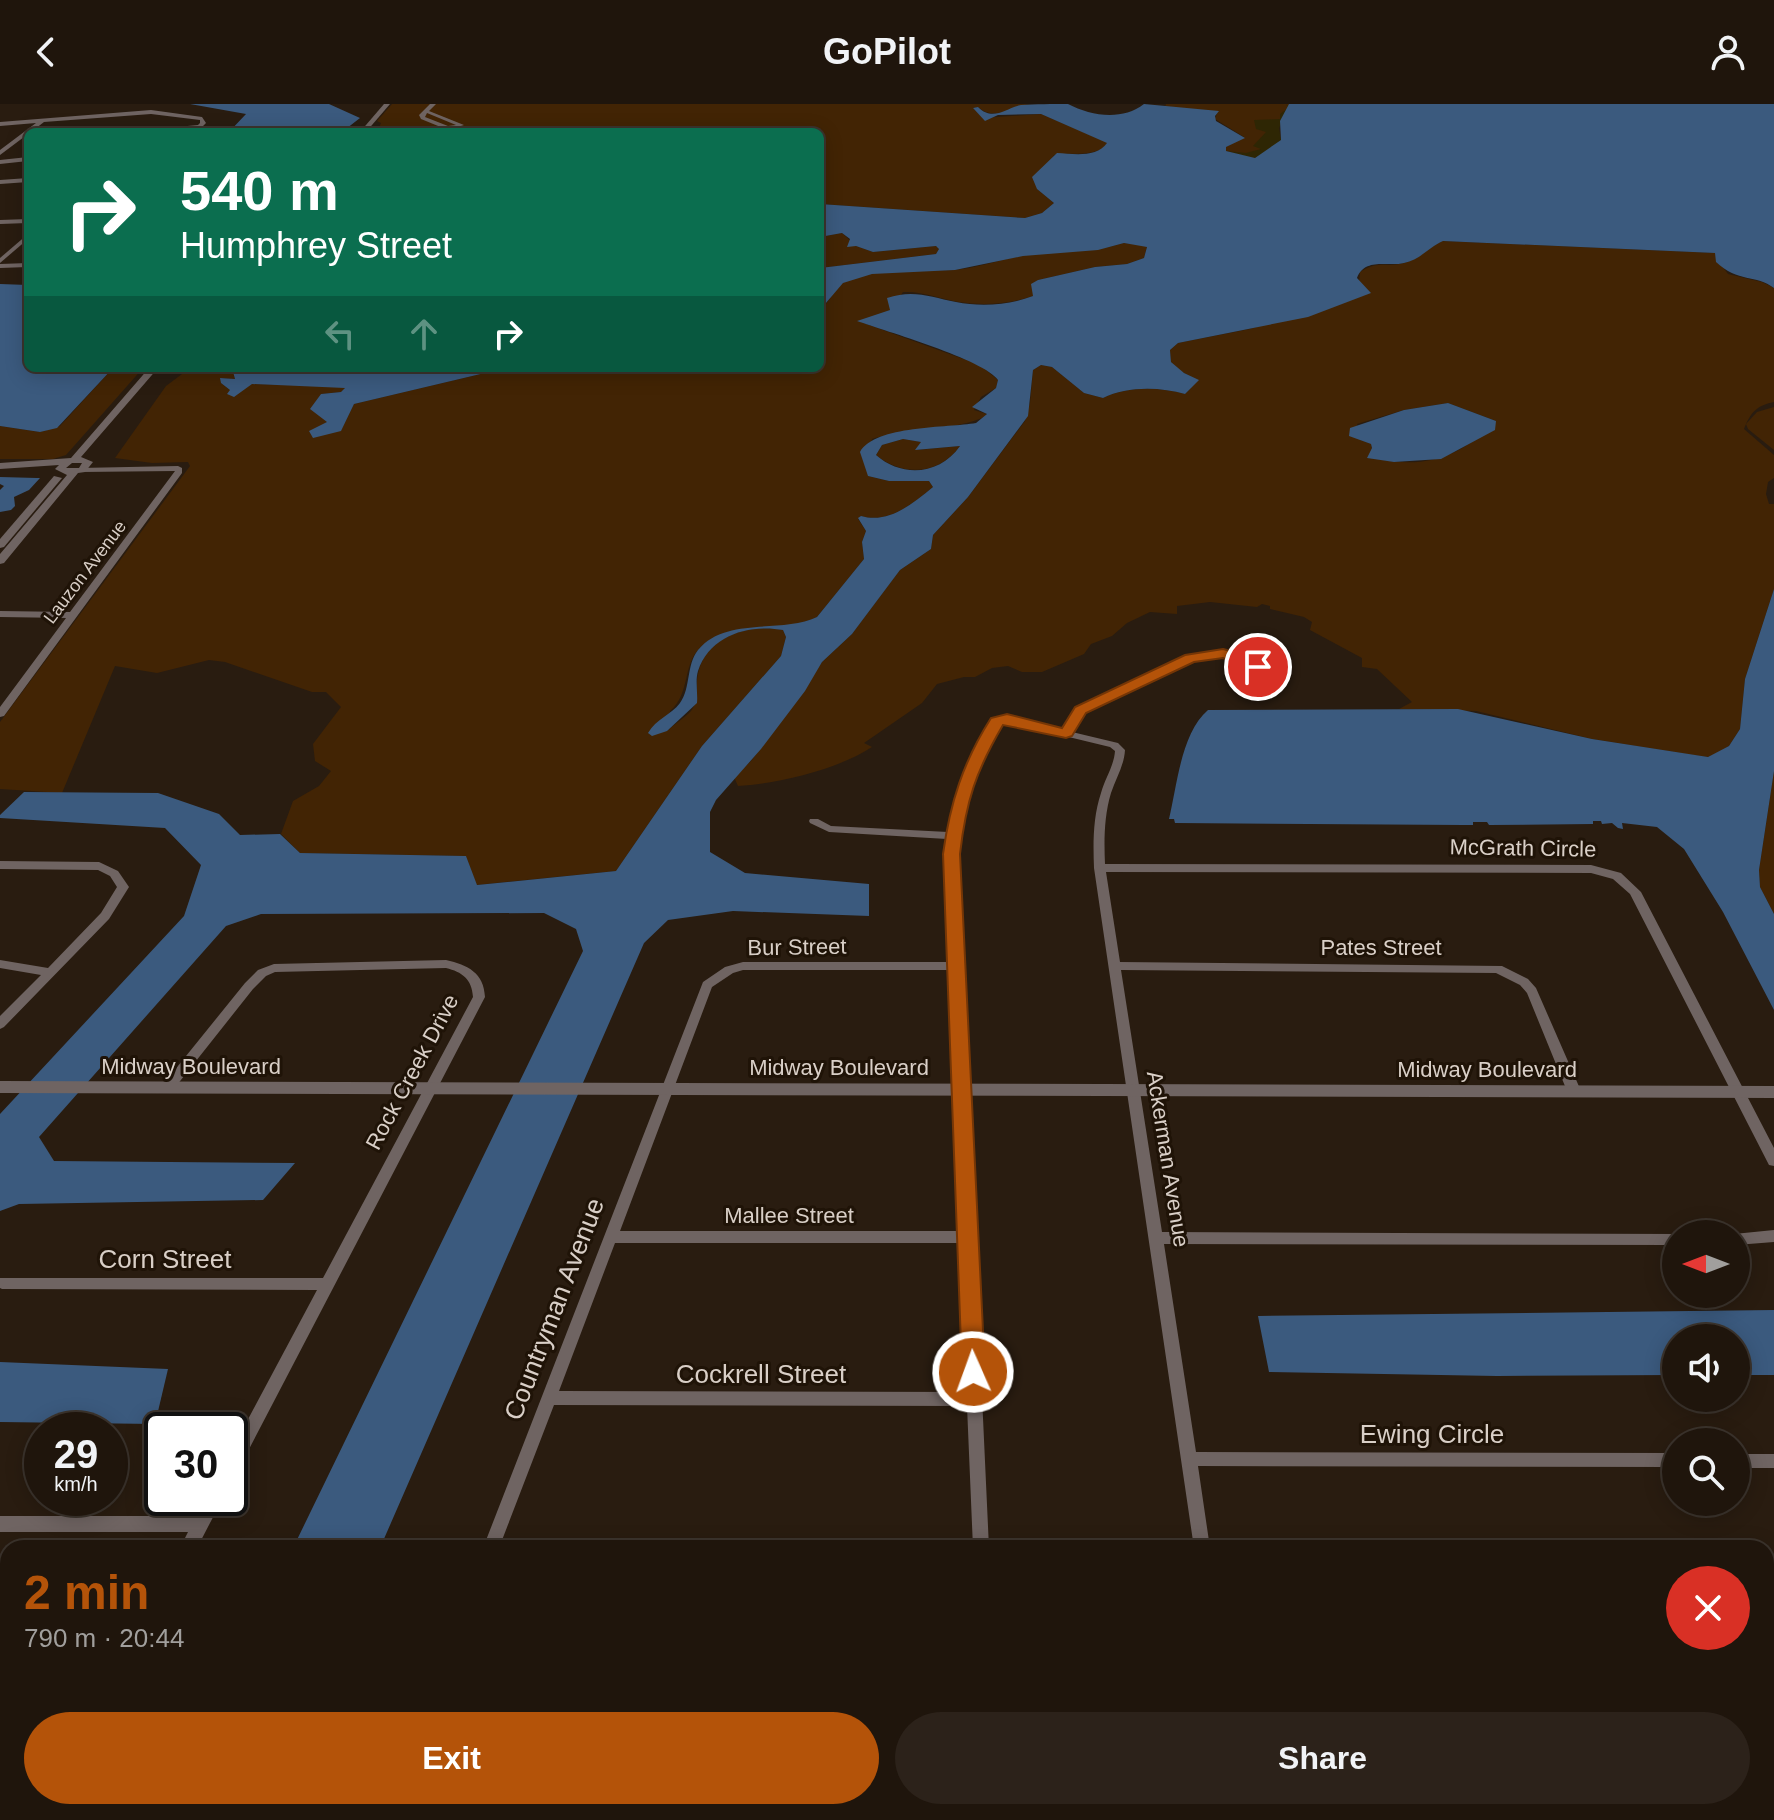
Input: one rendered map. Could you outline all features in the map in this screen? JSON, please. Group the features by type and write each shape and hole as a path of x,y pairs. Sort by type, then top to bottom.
{"street":[{"path":"363,128 380,104"},
{"path":"364,128 387,104"},
{"path":"424,119 422,115 433,104"},
{"path":"424,119 448,128 461,125 426,111"},
{"path":"0,124 151,112 204,121 200,126 176,128"},
{"path":"424,119 434,116"},
{"path":"33,128 42,121"},
{"path":"0,153 24,135"},
{"path":"16,141 24,140"},
{"path":"0,162 24,159"},
{"path":"0,182 24,180"},
{"path":"0,222 24,221"},
{"path":"0,263 24,240"},
{"path":"0,263 24,265"},
{"path":"0,561 75,466 156,372"},
{"path":"0,466 75,466"},
{"path":"0,545 75,466"},
{"name":"Lauzon Avenue","path":"0,714 179,471 173,467 75,466"},
{"path":"0,614 74,615"},
{"path":"981,1540 952,836 963,787 987,735 997,721 1019,721 1066,733 1081,710 1190,658 1223,654 1246,659 1258,667"},
{"name":"Ackerman Avenue","path":"1066,733 1114,745 1120,750 1120,759 1111,778 1100,820 1100,868 1201,1540"},
{"path":"814,821 829,829 952,836"},
{"path":"0,865 99,866 120,878 123,887 113,906 0,1024"},
{"name":"McGrath Circle","path":"1100,868 1604,871 1617,876 1635,892 1774,1161"},
{"path":"0,964 49,972"},
{"name":"Rock Creek Drive","path":"168,1087 262,973 287,965 459,967 476,979 479,997 248,1435"},
{"name":"Bur Street","path":"666,1089 707,985 729,970 743,966 956,966"},
{"name":"Pates Street","path":"1115,966 1498,969 1524,982 1532,991 1574,1091"},
{"name":"Midway Boulevard","path":"7,1087 1774,1092"},
{"name":"Countryman Avenue","path":"494,1540 666,1089"},
{"path":"1750,1238 1774,1236"},
{"name":"Mallee Street","path":"610,1237 968,1237"},
{"path":"1155,1238 1662,1239"},
{"name":"Corn Street","path":"2,1283 328,1284"},
{"name":"Cockrell Street","path":"548,1398 974,1399"},
{"name":"Ewing Circle","path":"1188,1459 1662,1460"},
{"path":"1750,1461 1774,1461"},
{"path":"192,1540 205,1516"},
{"path":"0,1524 201,1524"}],"shaded area":[{"path":"392,104 1030,104 997,113 973,108 983,118 1041,114 1109,143 1090,153 1054,155 1037,189 1054,203 1042,213 1025,218 824,204 824,128 379,128 381,123 377,121"},
{"path":"1166,104 1289,104 1289,107 1255,158 1226,151 1226,147 1244,137 1215,119 1217,113 1165,107"},
{"path":"842,233 856,246 873,252 936,246 939,249 936,254 824,268 824,236"},
{"path":"1443,241 1716,253 1716,258 1728,274 1774,288 1774,402 1755,411 1744,429 1774,455 1774,478 1768,482 1766,494 1769,504 1774,504 1774,589 1745,679 1740,729 1729,746 1708,757 1592,739 1476,711 1399,709 1412,702 1377,669 1362,667 1362,658 1310,630 1312,622 1304,617 1270,609 1270,606 1262,604 1257,607 1210,602 1177,606 1177,614 1150,612 1127,623 1112,636 1091,644 1084,654 1042,672 1022,672 1008,666 992,668 975,677 937,684 922,703 864,743 872,747 858,755 808,774 738,786 734,777 751,761 822,662 852,634 900,570 931,549 933,535 968,497 1025,421 1033,370 1041,365 1052,367 1084,393 1103,398 1122,391 1144,389 1185,394 1198,380 1178,370 1171,362 1170,350 1178,343 1250,329 1370,292 1359,282 1360,272 1372,266 1410,261","holes":["1448,403 1496,421 1455,452 1441,458 1409,462 1374,458 1371,444 1360,440 1357,424 1404,410"]},
{"path":"1124,243 1147,246 1144,258 1127,264 1095,267 1038,280 1033,296 1024,299 978,304 903,292 891,310 858,321 980,365 998,380 996,388 981,397 974,410 987,414 968,423 872,439 868,476 889,481 929,481 933,487 891,515 861,516 858,519 866,531 862,542 864,559 817,617 788,625 743,630 729,633 715,638 696,653 681,696 670,711 667,731 689,714 694,706 702,661 719,642 730,635 756,629 783,630 786,637 781,656 702,746 616,871 476,885 466,856 300,853 281,834 293,801 319,786 331,771 315,761 313,744 341,707 326,692 312,692 225,662 209,660 157,673 115,666 62,793 0,789 0,722 190,466 188,462 152,463 115,458 166,386 185,372 233,372 235,379 221,378 221,383 230,390 252,384 341,386 346,388 341,392 321,394 311,409 341,430 354,404 489,372 824,372 824,306 844,282 856,276 898,270 963,269 1026,255"},
{"path":"109,372 139,372 66,455 53,459 0,459 0,426 40,432 60,426"},
{"path":"1774,407 1774,450 1746,424 1757,412"},
{"path":"903,439 922,442 917,450 960,446 942,463 920,470 898,467 876,455 882,445"},
{"path":"1774,771 1774,914 1760,887 1759,870"}],"sand":[{"path":"1286,104 1289,107 1279,128 1279,143 1255,158 1226,151 1246,153 1261,149 1253,146 1266,132 1256,129 1254,120 1280,119 1280,114 1288,108"}],"water":[{"path":"190,104 329,104 360,118 347,128 233,128 246,114"},
{"path":"1068,104 1106,115 1126,113 1144,104 1219,111 1216,121 1245,138 1226,147 1226,151 1255,158 1281,140 1280,121 1289,104 1774,104 1774,288 1724,269 1716,262 1715,253 1443,241 1410,261 1365,267 1357,278 1371,293 1308,317 1178,343 1170,350 1171,362 1199,380 1185,394 1144,389 1122,391 1103,398 1084,393 1052,367 1041,365 1033,370 1028,416 968,497 933,535 931,549 900,570 852,634 822,662 805,691 761,749 716,800 710,812 710,852 745,873 869,884 869,916 733,911 668,920 644,943 383,1540 297,1540 583,951 576,929 544,913 261,914 226,926 39,1137 54,1161 295,1163 263,1200 19,1204 0,1211 0,1114 184,916 201,865 165,828 0,818 0,815 24,792 158,793 219,814 240,835 280,834 300,853 466,856 477,885 616,871 702,746 781,656 786,637 783,630 757,629 721,641 704,659 698,671 697,703 667,731 652,736 648,733 651,728 683,697 698,650 723,633 788,625 817,617 864,559 862,542 866,531 858,518 891,515 933,487 929,481 889,481 868,476 860,452 868,443 896,432 976,423 987,414 972,407 996,388 998,380 989,372 955,355 857,321 890,310 887,298 896,295 995,304 1033,296 1031,284 1038,280 1095,267 1127,264 1144,258 1147,247 1124,243 1098,250 1023,256 955,270 872,274 843,283 824,305 824,268 936,254 939,249 936,246 873,252 856,246 847,247 850,239 842,233 824,236 824,204 1025,218 1042,213 1054,203 1037,189 1032,177 1057,153 1091,153 1107,143 1041,114 998,115 985,121 973,108 994,114 1021,105","holes":["903,439 921,442 915,450 960,446 942,463 920,470 897,467 876,455 882,445"]},
{"path":"0,284 24,285 24,372 109,372 57,428 40,432 0,426"},
{"path":"233,372 489,372 354,404 341,431 313,438 309,431 327,422 310,409 321,394 341,392 345,388 252,384 234,397 227,394 230,390 221,383 220,378 235,379"},
{"path":"1448,403 1496,421 1495,430 1441,459 1394,462 1367,458 1371,444 1349,436 1350,428 1404,410"},
{"path":"0,477 40,478 29,490 14,497 15,506 11,510 0,512 0,490 4,486 0,484"},
{"path":"1774,589 1774,771 1759,870 1760,887 1774,914 1774,1010 1723,912 1684,849 1657,827 1622,823 1623,829 1612,823 1602,824 1601,821 1593,821 1593,824 1489,825 1487,822 1473,822 1473,825 1464,825 1175,823 1174,819 1169,819 1186,746 1199,720 1208,710 1458,709 1592,739 1708,757 1729,746 1740,729 1745,679"},
{"path":"1774,1310 1774,1375 1750,1375 1750,1324 1662,1324 1662,1375 1269,1372 1258,1316"},
{"path":"0,1362 168,1369 158,1412 144,1412 144,1424 128,1424 128,1412 24,1412 24,1422 0,1422"}],"route":[{"path":"973,1372 951,854 963,787 978,749 997,721 1007,719 1066,733 1081,710 1200,655 1235,656 1258,667"}]}
